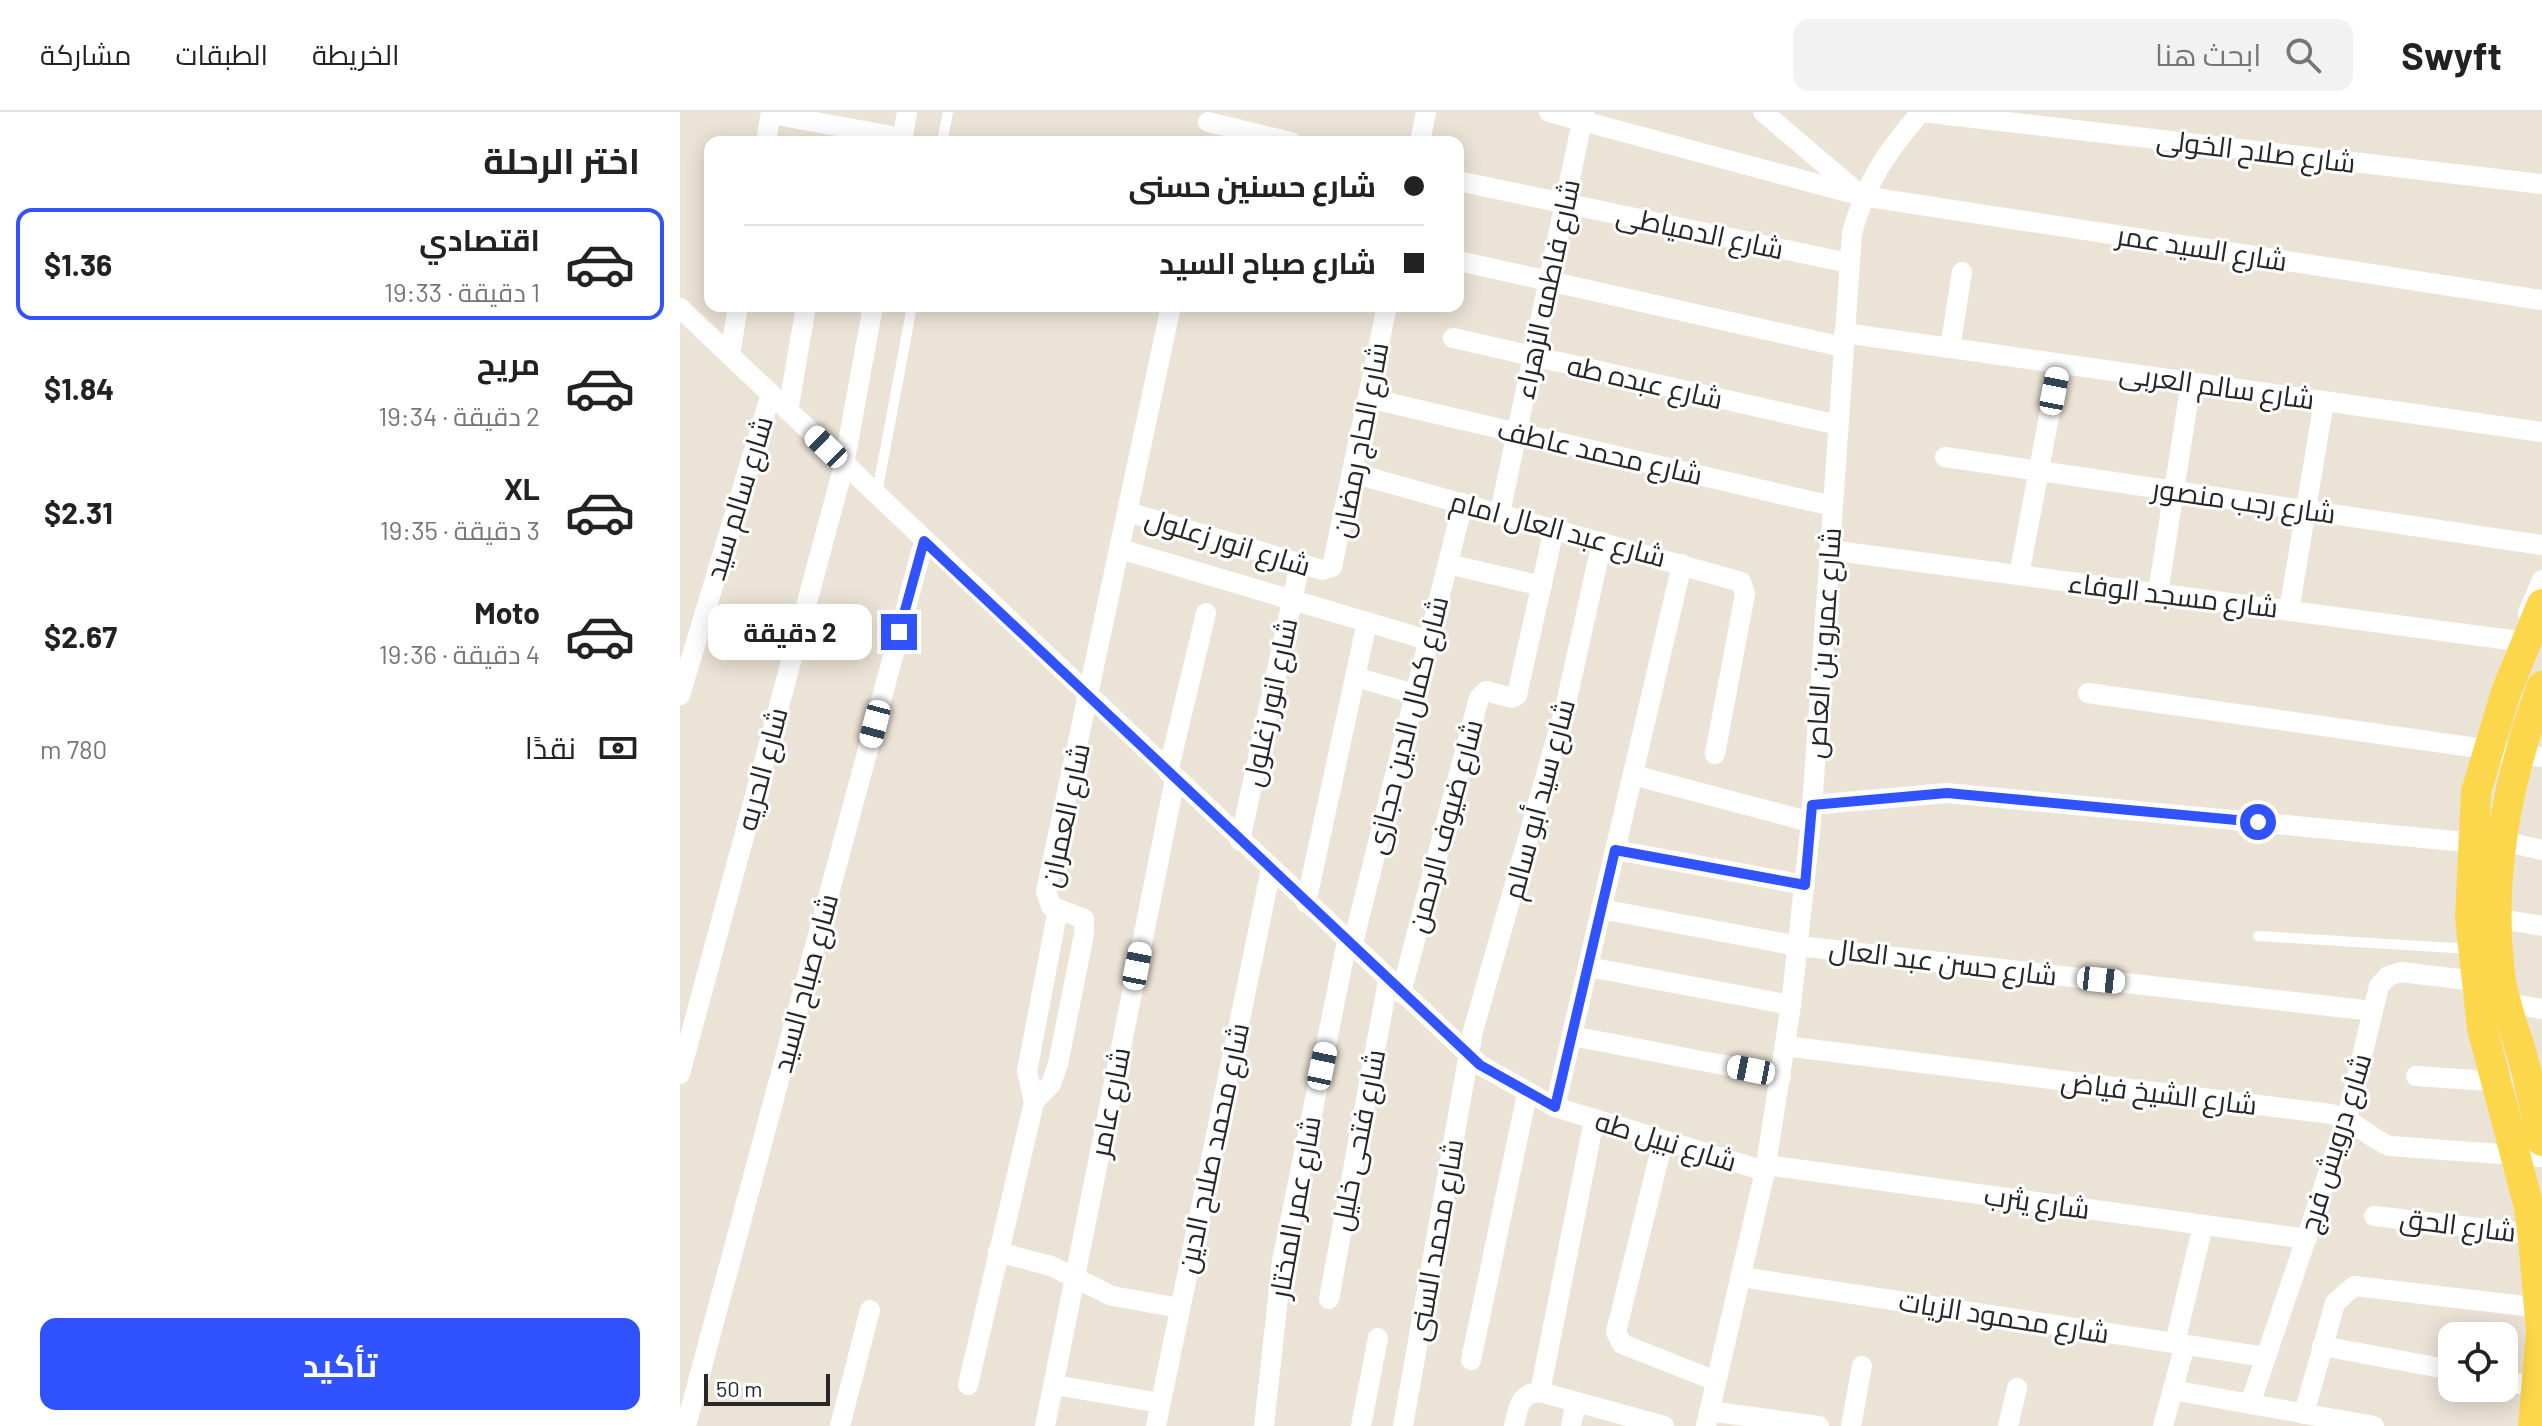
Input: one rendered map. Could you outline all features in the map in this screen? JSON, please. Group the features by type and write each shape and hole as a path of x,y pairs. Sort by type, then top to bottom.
{"main road":[{"path":"2533,1426 2541,1332 2533,1239 2529,1207 2482,1028 2470,917 2476,792 2506,692 2542,604"},
{"path":"2536,1152 2533,1092 2501,982 2497,909 2503,823 2515,766 2542,686"}],"street":[{"path":"904,136 907,112"},
{"path":"1421,136 1426,112"},
{"name":"شارع السيد عمر","path":"1549,112 1583,116 1862,196 2542,300"},
{"path":"1764,112 1862,196"},
{"name":"شارع صلاح الخولى","path":"1921,112 2542,184"},
{"name":"شارع عمرو بن العاص","path":"1708,1418 1766,1168 1791,1005 1811,814 1849,263 1862,196 1882,158 1921,112"},
{"path":"767,136 771,113 883,136"},
{"name":"شارع فاطمه الزهراء","path":"1500,513 1583,116"},
{"path":"1207,125 1261,136"},
{"name":"شارع الدمياطى","path":"1464,182 1849,263"},
{"name":"شارع سالم العربى","path":"1464,262 1844,340 1950,348 2542,432"},
{"path":"1950,348 1962,272"},
{"name":"شارع نبيل طه","path":"680,308 1480,1065 1555,1107 1663,1141 1766,1168"},
{"path":"730,355 737,312"},
{"path":"788,411 805,312"},
{"name":"شارع الحريه","path":"680,1074 844,465 872,312"},
{"name":"شارع العمران","path":"968,1385 1034,1102 1055,1076 1085,926 1079,915 1051,906 1046,891 1090,699 1170,312"},
{"name":"شارع الحاج رمضان","path":"1327,570 1335,564 1386,312"},
{"name":"شارع عبده طه","path":"1453,338 1838,425"},
{"path":"2019,575 2059,364"},
{"path":"2158,593 2191,382"},
{"name":"شارع سالم سيد","path":"680,695 771,394"},
{"name":"شارع محمد عاطف","path":"1368,398 1832,506"},
{"path":"2289,611 2324,401"},
{"name":"شارع رجب منصور","path":"1945,457 2542,545"},
{"name":"شارع عبد العال امام","path":"1353,473 1741,582 1743,602 1715,754"},
{"name":"شارع كمال الدين حجازى","path":"1350,944 1463,503"},
{"name":"شارع انور زعلول","path":"1128,512 1327,570"},
{"path":"1448,564 1542,586 1554,529"},
{"name":"شارع صباح السيد","path":"686,1426 924,541"},
{"name":"شارع سيد أبو سالم","path":"1469,1054 1565,708 1602,542"},
{"path":"1120,549 1428,640"},
{"name":"شارع مسجد الوفاء","path":"1829,550 2518,641"},
{"name":"شارع انور زغلول","path":"1240,841 1300,564"},
{"path":"1555,1107 1682,564"},
{"path":"2541,1217 2536,1152 2504,1087 2485,991 2476,915 2477,839 2489,748 2518,641 2542,580"},
{"name":"شارع ضيوف الرحمن","path":"1395,987 1479,698 1486,691 1515,697 1542,586"},
{"name":"شارع عامر","path":"1045,1426 1206,613"},
{"path":"1306,903 1367,622"},
{"path":"1355,677 1415,694"},
{"path":"2088,693 2542,757"},
{"path":"1633,775 1811,814 1916,794 1962,794 2477,839 2542,850"},
{"path":"1615,850 1805,885"},
{"name":"شارع محمد صلاح الدين","path":"1156,1426 1271,869"},
{"path":"1034,1102 1027,1071 1058,909"},
{"name":"شارع حسن عبد العال","path":"1601,909 1798,946 2373,1011"},
{"path":"2476,915 2542,926"},
{"name":"شارع عمر المختار","path":"1264,1426 1282,1261 1350,944"},
{"path":"1588,967 1791,1005"},
{"name":"شارع درويش فرج","path":"2250,1404 2347,1118 2379,986 2394,973 2485,991 2542,1009"},
{"name":"شارع فتحى خليل","path":"1329,1299 1395,987"},
{"path":"1572,1036 1781,1076"},
{"name":"شارع الشيخ فياض","path":"1785,1046 2347,1118 2374,1139 2390,1146 2536,1152"},
{"name":"شارع محمد السنى","path":"1403,1426 1469,1054"},
{"path":"2416,1076 2504,1087 2542,1084"},
{"path":"1471,1360 1527,1094"},
{"path":"1540,1392 1594,1120"},
{"path":"1663,1141 1616,1332 1622,1344 1716,1381"},
{"name":"شارع يثرب","path":"1766,1168 2307,1239"},
{"name":"شارع الحق","path":"2374,1216 2542,1235"},
{"path":"2163,1426 2203,1225"},
{"path":"998,1252 1051,1266 1112,1296 1180,1308"},
{"name":"شارع محمود الزيات","path":"1741,1277 2266,1357"},
{"path":"2317,1419 2322,1346 2335,1303 2344,1291 2354,1286 2542,1308"},
{"path":"840,1426 870,1310"},
{"path":"1361,1426 1378,1338"},
{"path":"2322,1346 2438,1367"},
{"path":"1851,1426 1862,1366"},
{"path":"2518,1384 2532,1387"},
{"path":"1055,1385 1160,1403"},
{"path":"2008,1426 2017,1388"},
{"path":"2172,1390 2317,1419 2371,1426"},
{"path":"1514,1426 1521,1401 1526,1395 1540,1392 1664,1426"},
{"path":"1571,1426 1576,1402"},
{"path":"1708,1418 1819,1426"}],"lane":[{"path":"943,136 948,112"},
{"path":"876,495 911,312"},
{"path":"2258,936 2479,949"},
{"path":"2522,1426 2542,1352"}],"route":[{"path":"899,632 924,541 1480,1065 1510,1085 1555,1107 1615,850 1805,885 1812,805 1947,793 2258,822"}]}
